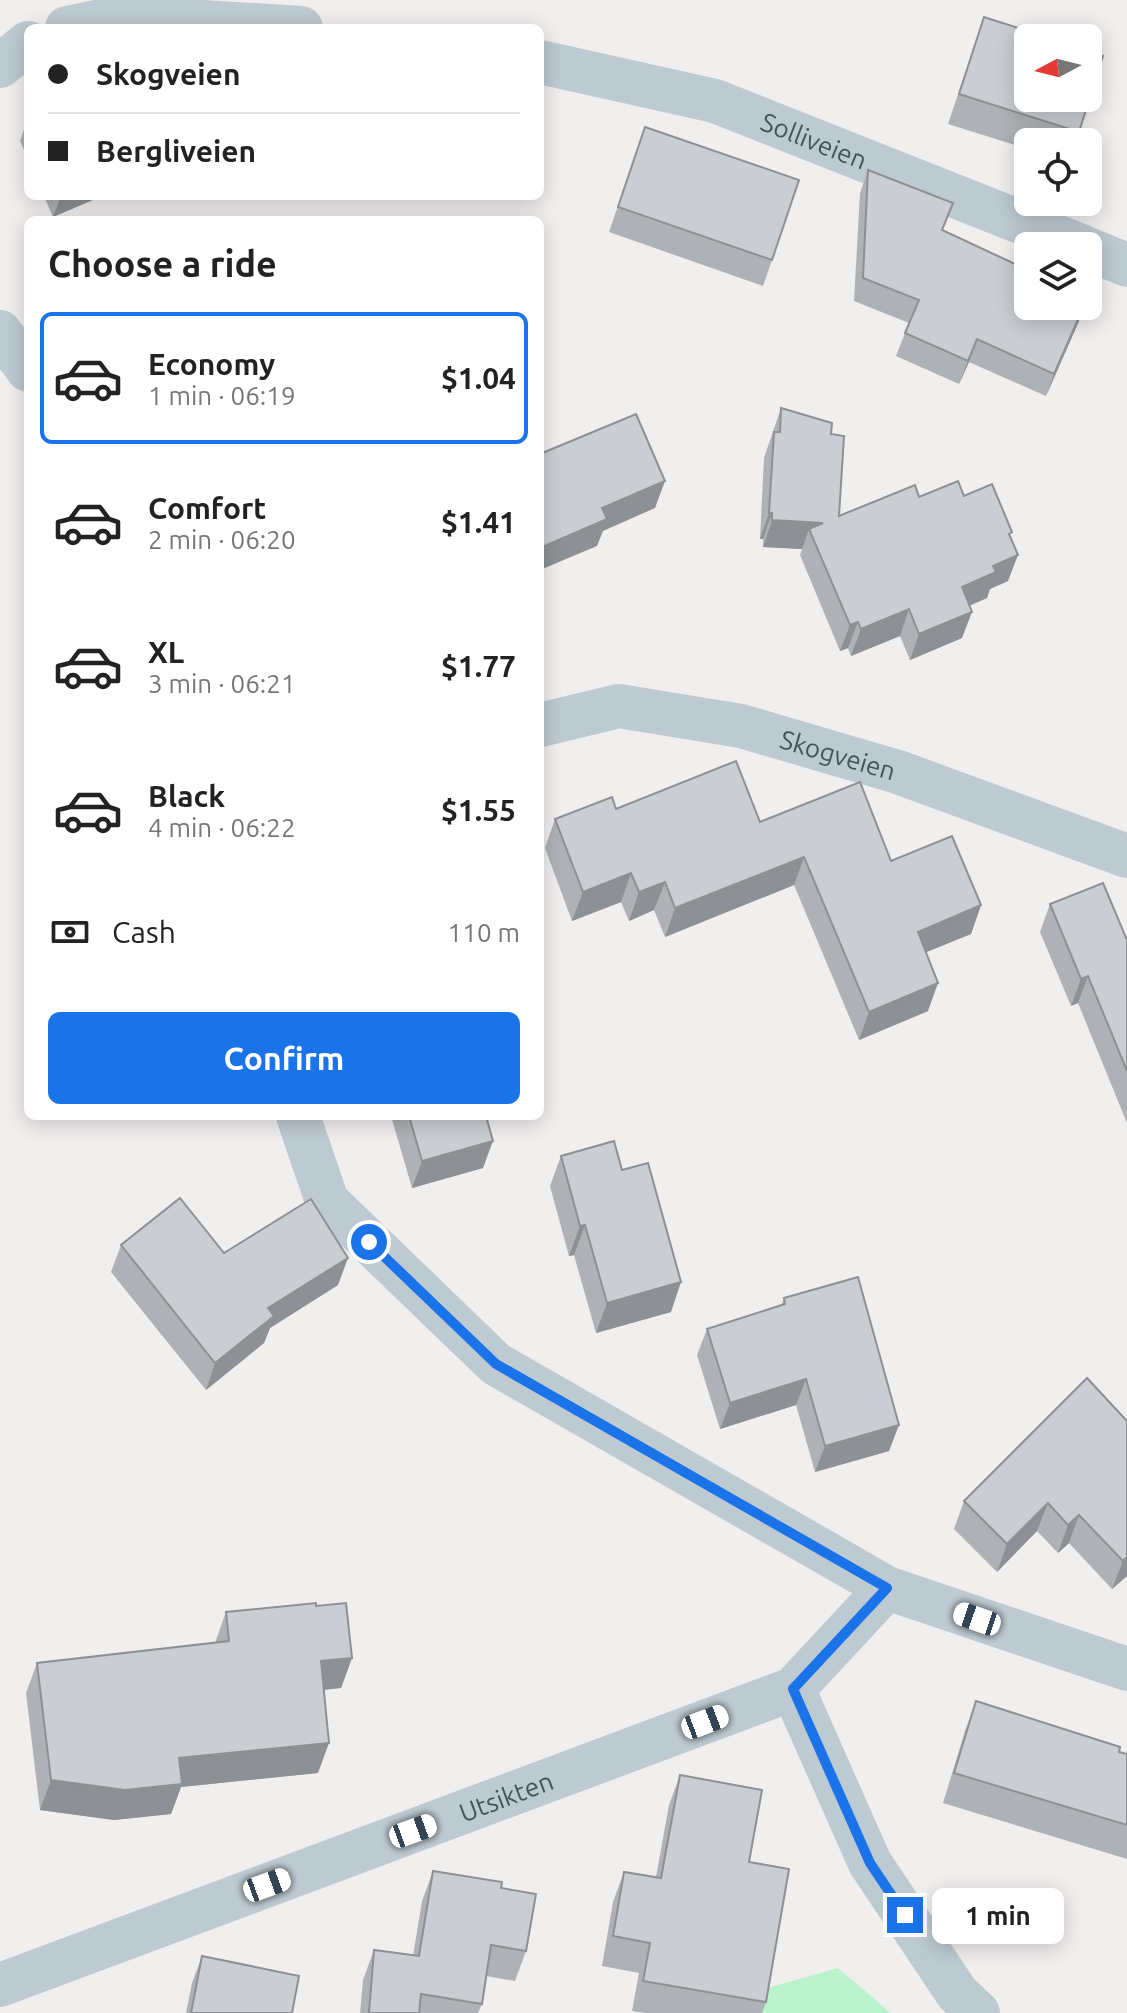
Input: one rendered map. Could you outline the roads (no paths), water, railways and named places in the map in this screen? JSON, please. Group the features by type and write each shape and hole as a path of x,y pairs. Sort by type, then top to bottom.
{"street":[{"path":"86,24 120,17 235,24"},
{"path":"0,66 24,46"},
{"name":"Solliveien","path":"544,63 715,101 1104,250"},
{"path":"0,332 24,365"},
{"name":"Skogveien","path":"544,724 619,706 741,726 898,772 1127,856"},
{"path":"299,1120 327,1201 496,1364 887,1588 1127,1669"},
{"name":"Utsikten","path":"2,1976 793,1689 887,1588"},
{"path":"793,1689 870,1863 957,1993 978,2013"}]}
